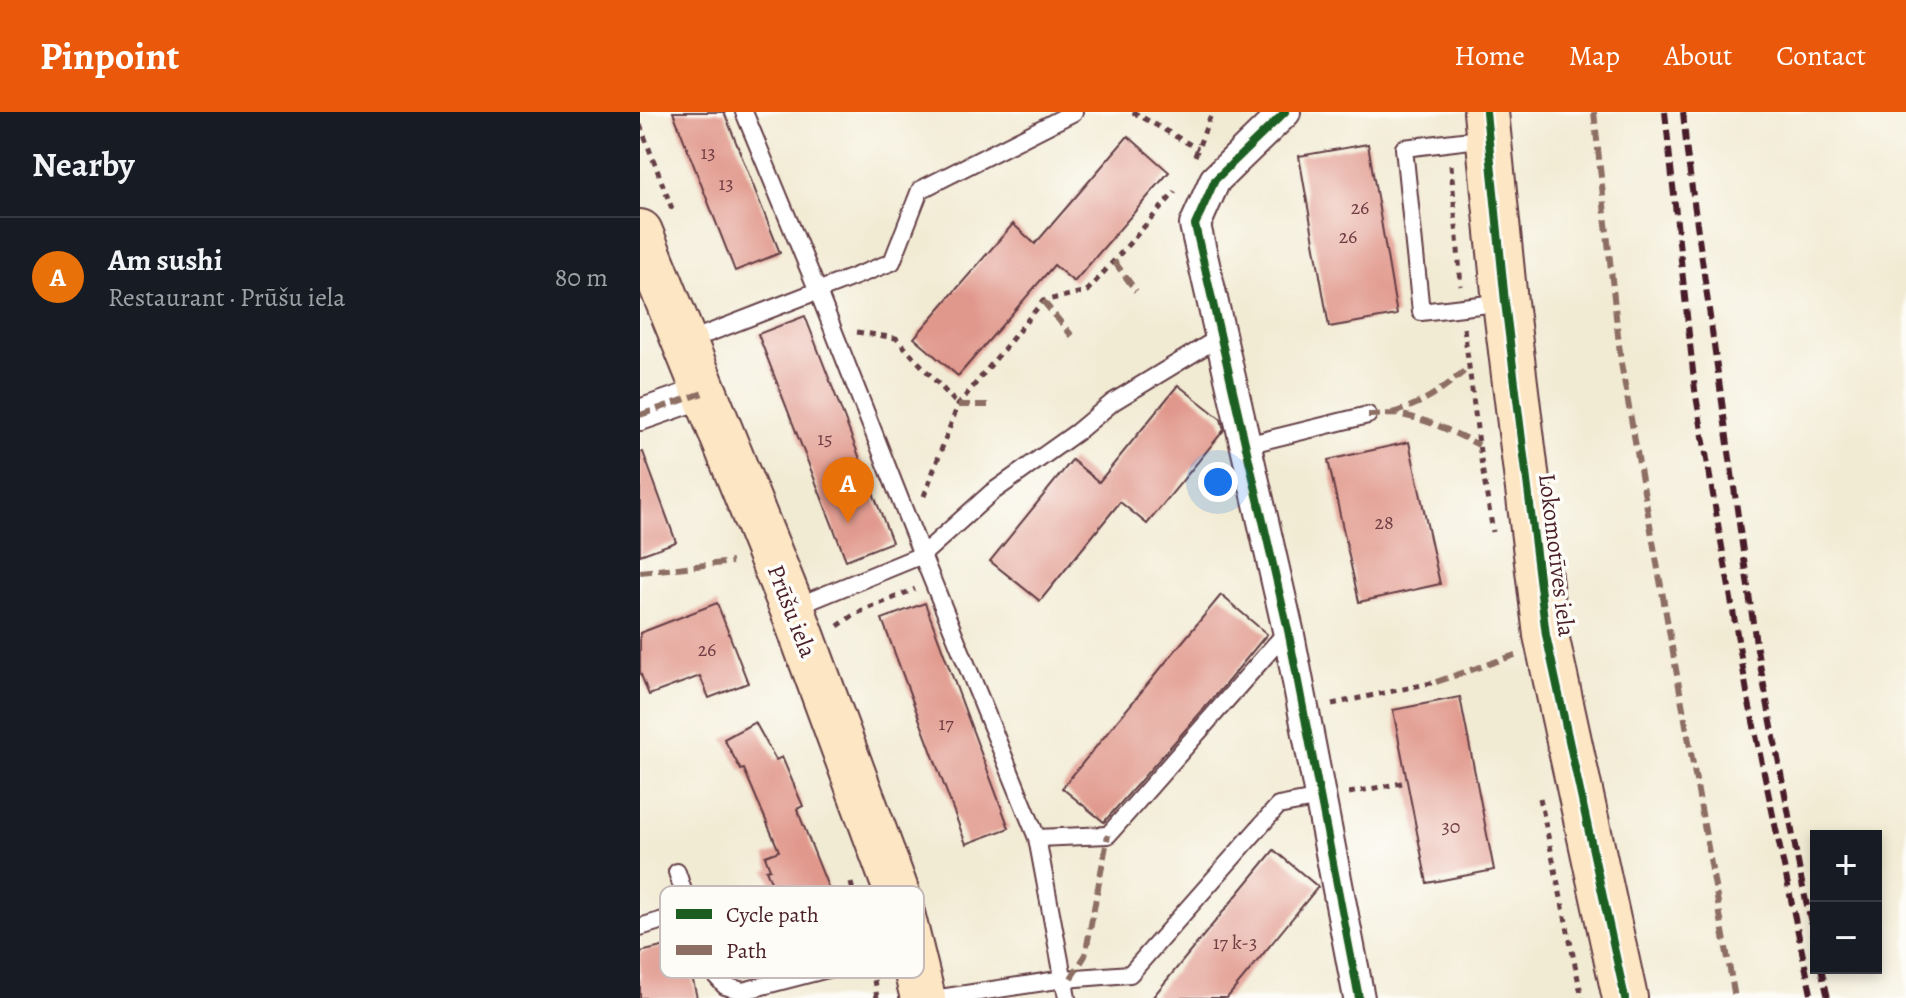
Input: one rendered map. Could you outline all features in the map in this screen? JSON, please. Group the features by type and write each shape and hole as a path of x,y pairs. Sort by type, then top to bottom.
{"street":[{"path":"1285,112 1215,180 1195,225 1288,630 1359,998"},
{"name":"Lokomotīves iela","path":"1487,125 1505,302 1546,635 1625,998"},
{"name":"Prūšu iela","path":"640,232 792,608 894,886"},
{"path":"640,415 706,392"},
{"name":"Prūšu iela","path":"909,978 923,998"}],"lane":[{"path":"744,112 1037,838 1067,998"},
{"path":"686,342 892,262 920,190 1074,112"},
{"path":"1487,125 1404,148 1421,312 1505,302"},
{"path":"792,608 922,555 991,493 1077,432 1113,402 1220,337"},
{"path":"1246,445 1368,415"},
{"path":"1037,838 1108,835 1288,630"},
{"path":"940,998 1064,979 1130,974 1278,806 1320,798"},
{"path":"677,872 682,886"},
{"path":"640,927 660,921"},
{"path":"718,978 725,986 743,991 792,978"}],"path":[{"path":"1133,112 1197,149 1261,136"},
{"path":"1193,160 1212,112"},
{"path":"911,529 958,405 1043,301 1087,291 1183,184"},
{"path":"833,329 896,338 958,405"},
{"path":"834,629 855,614 933,582"},
{"path":"1304,710 1436,682"},
{"path":"1320,798 1407,782"},
{"path":"850,880 853,886"},
{"path":"877,998 883,978"}],"building":[{"path":"673,112 724,112 780,253 735,271"},
{"path":"1128,136 1169,172 1074,282 1054,265 958,376 914,338 1013,224 1035,244"},
{"path":"1368,144 1397,315 1329,327 1299,156"},
{"path":"805,316 892,542 846,560 758,334"},
{"path":"1178,385 1221,419 1224,430 1147,524 1120,502 1040,601 990,561 1072,460 1099,482"},
{"path":"1409,442 1440,584 1359,602 1328,460"},
{"path":"640,452 643,452 676,542 640,555"},
{"path":"1221,595 1267,634 1104,822 1062,788"},
{"path":"717,603 748,683 709,698 700,676 649,695 640,672 640,633"},
{"path":"925,603 1009,828 966,844 882,619"},
{"path":"1460,697 1494,870 1427,883 1393,710"},
{"path":"755,722 776,760 782,757 803,806 797,809 828,886 773,886 766,870 770,869 765,856 779,851 744,769 741,770 724,739"},
{"path":"1274,850 1318,887 1227,998 1152,998"},
{"path":"660,947 660,978 692,978 697,998 640,998 640,952"}],"railway":[{"path":"1665,112 1695,390 1748,698 1812,998"},
{"path":"1683,112 1756,644 1810,918"},
{"path":"1822,974 1828,998"}],"marked path":[{"path":"1594,112 1621,363 1735,998"},
{"path":"1114,261 1136,291"},
{"path":"1043,301 1072,336"},
{"path":"1392,413 1432,395 1468,368"},
{"path":"640,415 706,392"},
{"path":"958,405 993,405"},
{"path":"1368,415 1394,414 1416,418 1479,445"},
{"path":"640,572 732,562"},
{"path":"1436,682 1515,655"},
{"path":"1071,978 1085,956 1108,835"}],"cycle path":[{"path":"1285,112 1215,180 1195,225 1288,630 1359,998"},
{"path":"1486,112 1505,302 1546,635 1625,998"}],"place":[{"name":"Am sushi","path":"848,523"}]}
